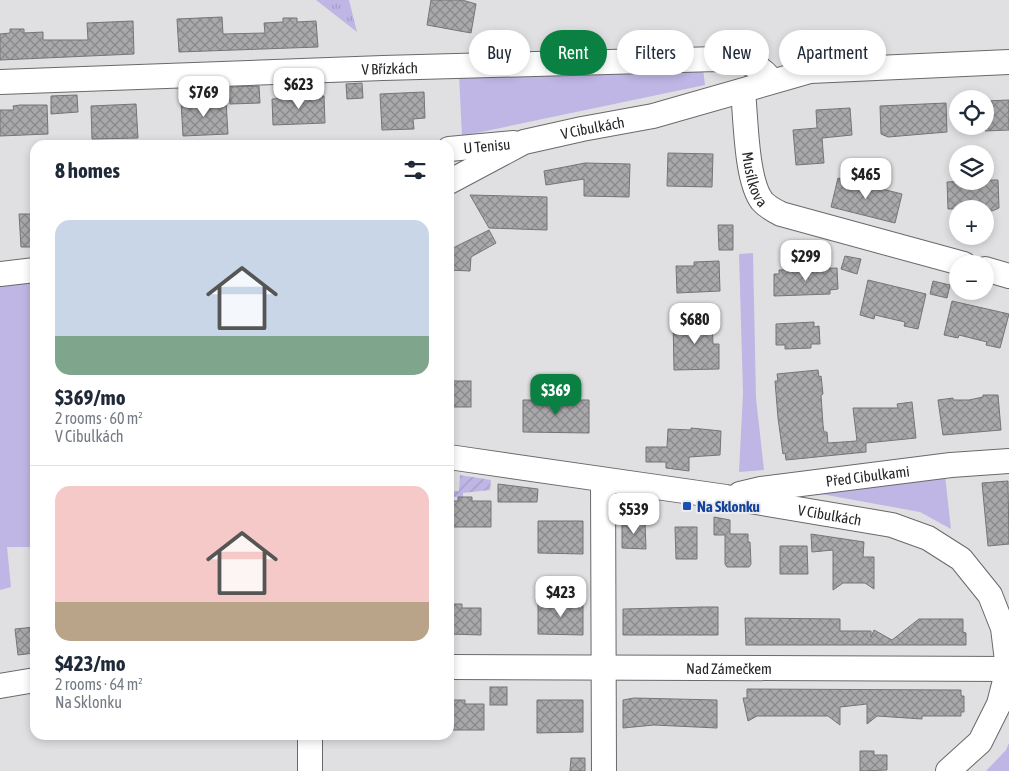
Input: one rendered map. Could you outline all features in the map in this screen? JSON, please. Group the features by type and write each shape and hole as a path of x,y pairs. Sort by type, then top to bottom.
{"street":[{"name":"V Břízkách","path":"0,82 383,68 717,59 748,63 763,69 772,81"},
{"name":"V Cibulkách","path":"454,179 524,142 653,116 743,92 772,81 810,72 1009,62"},
{"name":"Musílkova","path":"743,92 752,176 762,201 781,214 949,260"},
{"name":"U Tenisu","path":"454,149 524,142"},
{"path":"0,274 30,271"},
{"path":"994,272 1009,276"},
{"name":"V Cibulkách","path":"454,458 726,497 892,525 928,538 961,559 990,594 1003,628 1009,669 999,704 980,742 948,771"},
{"name":"Před Cibulkami","path":"726,497 761,489 951,465 1009,461"},
{"path":"603,480 604,771"},
{"name":"Nad Zámečkem","path":"454,667 1009,669"},
{"path":"0,686 30,681"},
{"path":"310,740 310,771"}],"green space":[{"path":"316,0 349,0 357,32"},
{"path":"694,68 703,68 705,85 462,136 459,75 530,75 530,73 540,73 540,75 607,75 607,71 617,70 617,75 694,75"},
{"path":"753,253 756,398 764,470 739,472 743,393 739,254"},
{"path":"30,283 30,547 7,547 11,587 0,590 0,285"},
{"path":"460,475 491,480 490,490 463,493 463,497 454,497 454,491 459,491"},
{"path":"945,475 951,529 920,512 799,490"},
{"path":"1009,743 1009,771 986,771 1006,750"}],"building":[{"path":"431,0 462,0 476,4 472,30 469,30 469,33 427,25"},
{"path":"222,17 223,34 265,33 264,23 283,22 283,18 297,18 297,22 316,21 318,47 179,52 177,19"},
{"path":"133,21 134,54 0,60 0,34 10,33 10,29 24,29 24,33 43,32 43,40 88,40 87,23"},
{"path":"362,83 363,98 347,99 346,84"},
{"path":"259,86 260,103 230,104 229,87"},
{"path":"424,92 425,118 413,119 414,129 382,130 380,94"},
{"path":"305,93 305,97 324,96 325,123 273,125 272,99 291,98 291,94"},
{"path":"77,95 78,112 51,114 51,96"},
{"path":"1009,100 1009,130 994,131 994,101"},
{"path":"226,101 228,134 183,136 181,102"},
{"path":"946,103 947,132 888,137 881,134 880,106"},
{"path":"136,104 138,138 92,139 91,106"},
{"path":"47,105 48,134 0,136 0,110 14,110 13,106"},
{"path":"850,108 852,135 822,138 824,163 796,165 793,130 817,128 816,110"},
{"path":"668,153 713,154 712,187 667,186"},
{"path":"585,163 630,164 629,197 584,196 584,179 546,185 544,171"},
{"path":"838,178 902,194 895,223 831,207"},
{"path":"994,180 998,180 999,208 994,210 994,200 949,200 948,209 947,182 949,182 949,190 994,190"},
{"path":"470,195 547,197 547,230 489,228"},
{"path":"19,214 30,214 30,247 21,247"},
{"path":"718,225 733,225 733,250 719,250"},
{"path":"489,230 496,243 471,257 470,271 454,270 454,248"},
{"path":"845,256 861,259 857,274 841,269"},
{"path":"719,261 720,291 677,293 676,266 694,266 694,262"},
{"path":"837,268 838,289 830,290 830,294 774,296 774,274 779,274 779,270"},
{"path":"868,280 926,294 918,329 904,326 905,322 875,315 874,319 860,315"},
{"path":"933,281 949,285 947,298 930,294"},
{"path":"952,301 1009,314 1000,348 986,345 987,342 959,335 958,338 944,335"},
{"path":"712,319 713,344 719,344 719,369 674,370 673,320"},
{"path":"814,322 814,327 819,326 820,344 811,344 811,348 785,349 785,345 776,345 776,324"},
{"path":"818,370 819,377 821,376 823,394 821,395 823,425 824,432 827,432 828,443 857,441 853,408 898,408 897,404 912,402 916,438 866,443 866,452 786,460 785,453 783,454 778,418 775,381 778,381 777,374"},
{"path":"454,381 471,381 471,407 454,407"},
{"path":"983,395 998,395 1001,430 943,435 938,400 953,398 953,400 969,400 983,397"},
{"path":"523,400 589,400 589,433 523,432"},
{"path":"691,428 721,431 720,455 689,457 689,471 666,468 666,462 646,462 646,447 667,447 668,429 691,430"},
{"path":"1008,481 1009,544 988,546 982,483"},
{"path":"498,484 538,489 537,502 498,502"},
{"path":"458,497 472,497 472,501 491,501 491,527 454,527 454,501 458,501"},
{"path":"714,517 730,520 730,534 748,534 751,564 749,567 727,567 725,564 725,535 714,535"},
{"path":"538,521 583,521 583,554 538,553"},
{"path":"622,522 645,522 646,549 622,548"},
{"path":"675,527 697,527 697,559 676,559"},
{"path":"811,534 864,542 863,557 874,557 874,589 865,583 843,583 833,590 833,550 812,552"},
{"path":"780,546 807,546 808,574 780,574"},
{"path":"583,601 583,635 538,634 538,602"},
{"path":"454,604 462,604 462,608 481,608 481,635 454,634"},
{"path":"718,607 718,635 623,635 623,609"},
{"path":"745,618 840,619 840,631 871,631 871,637 874,630 892,640 919,619 963,619 966,645 746,645"},
{"path":"30,628 30,654 18,655 15,629"},
{"path":"490,687 507,687 507,705 490,705"},
{"path":"747,689 961,690 961,696 964,696 964,712 961,712 961,716 922,716 922,719 877,716 867,724 867,704 840,707 840,725 828,716 757,716 748,721 743,698 747,698"},
{"path":"634,698 717,700 717,728 654,725 623,728 623,700"},
{"path":"454,700 465,700 465,704 484,704 484,730 454,730"},
{"path":"537,700 583,700 583,732 537,733"},
{"path":"860,751 874,751 874,755 887,755 887,770 860,771"},
{"path":"571,758 585,758 585,771 570,771"}],"place":[{"name":"Na Sklonku","path":"687,506"}]}
